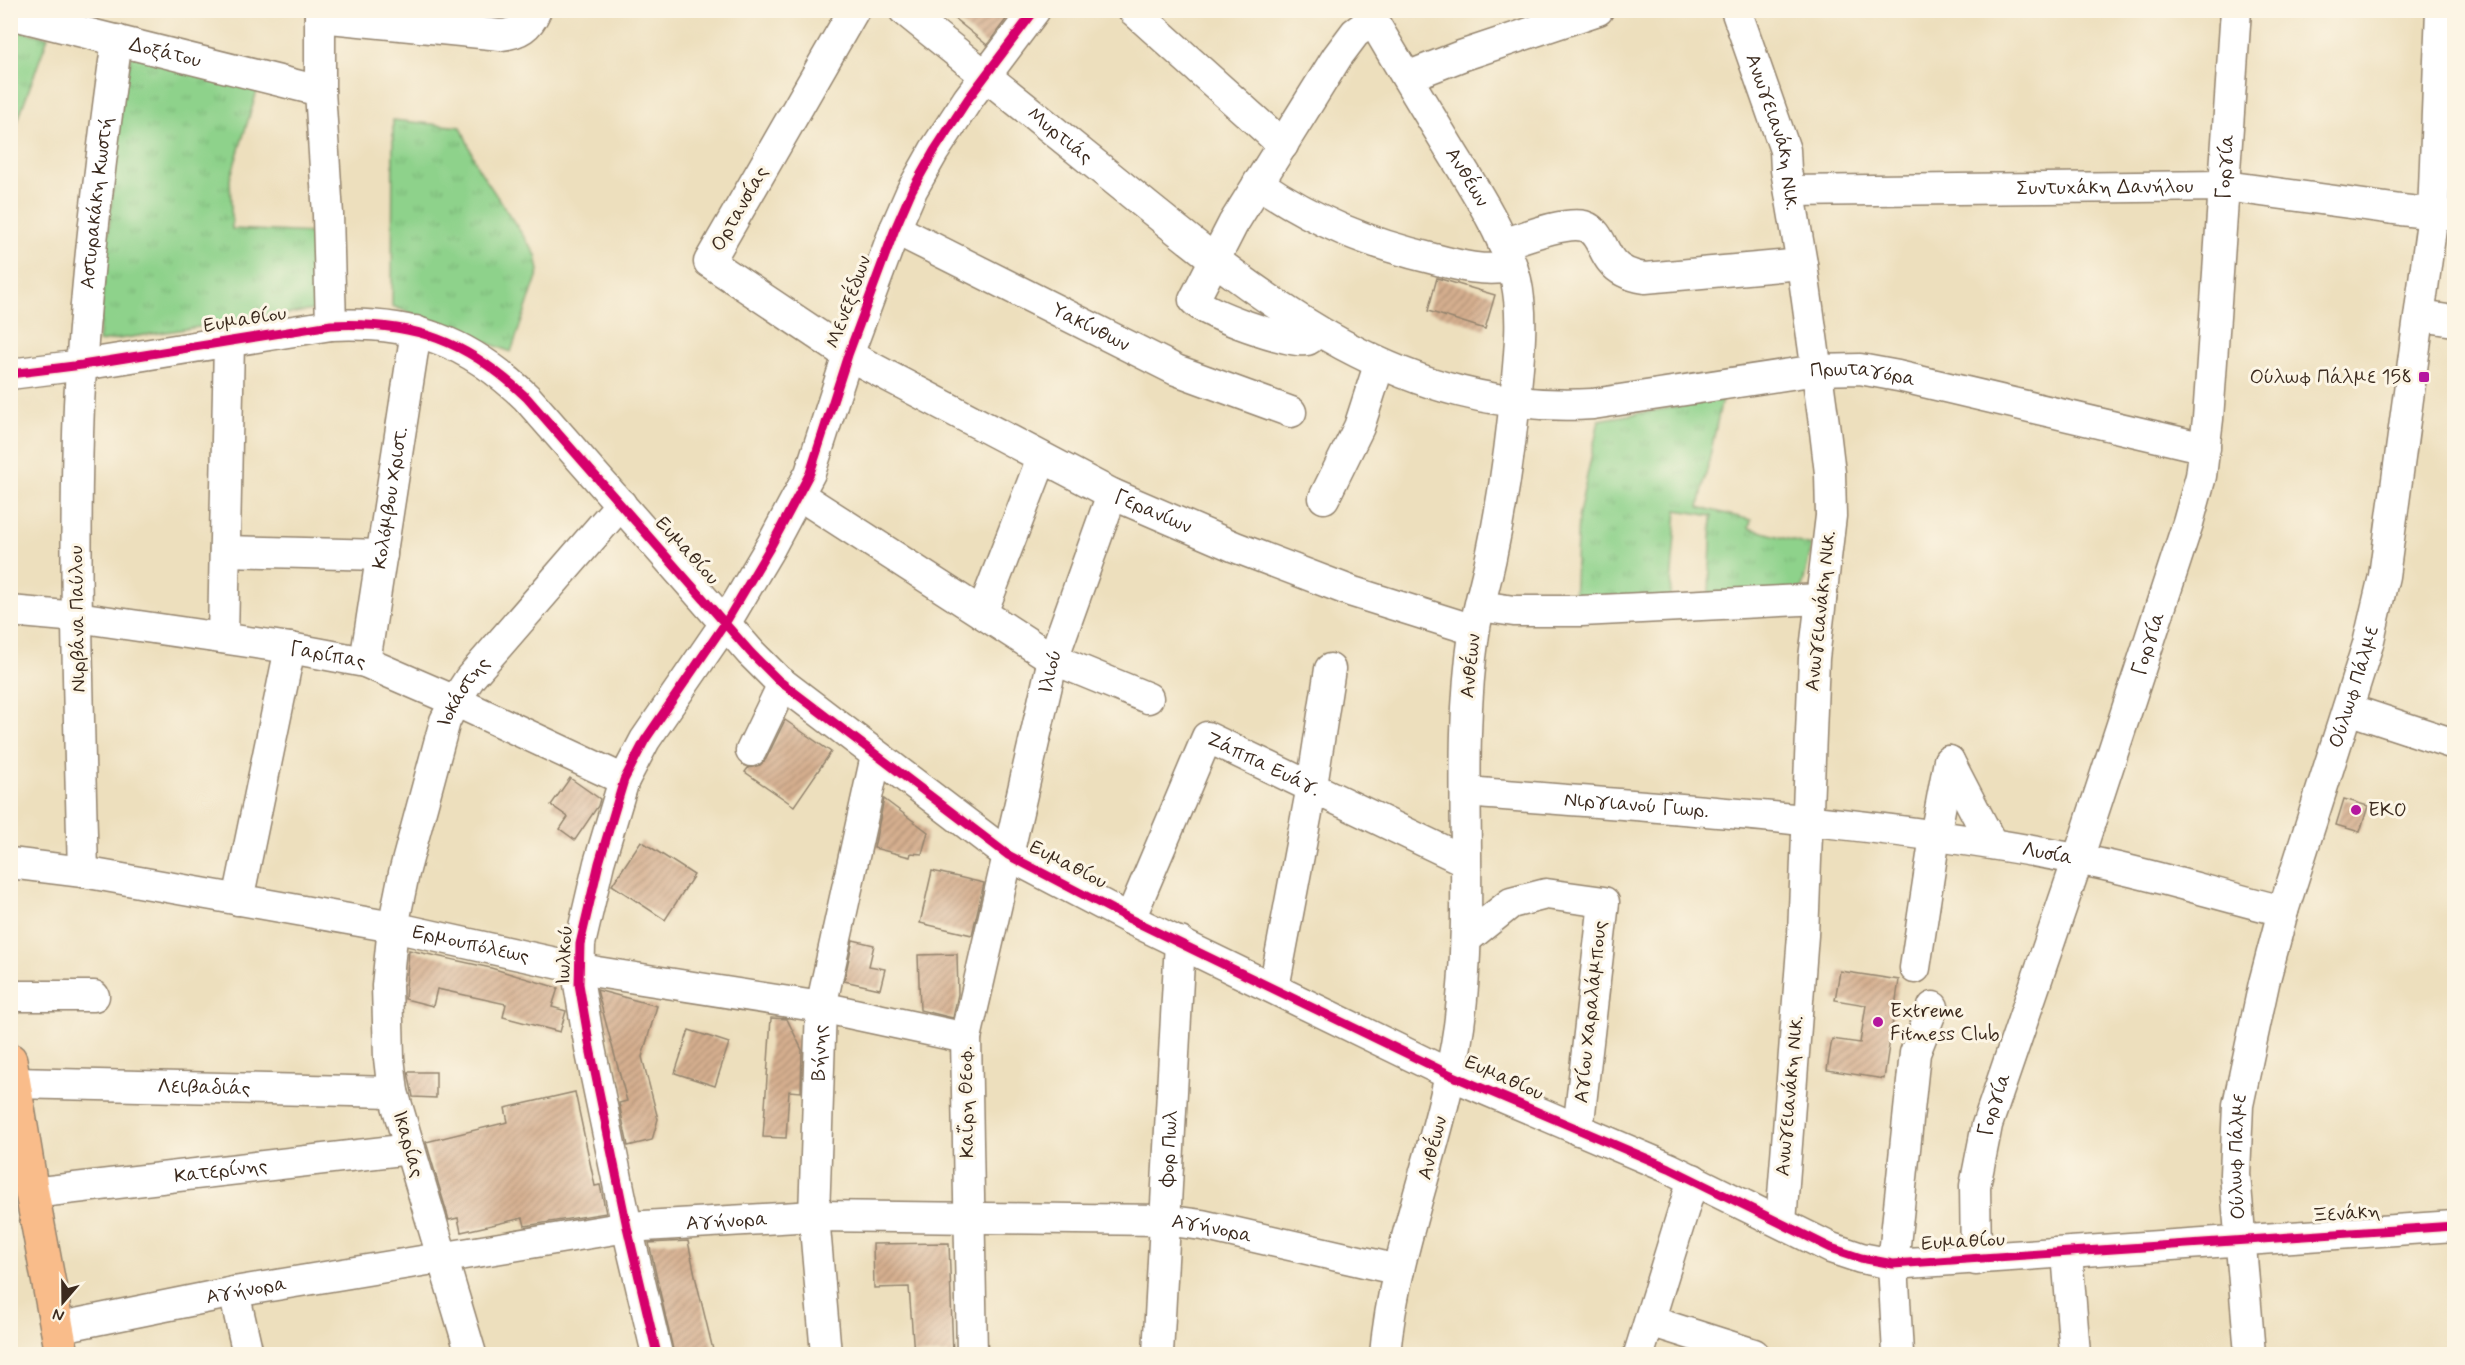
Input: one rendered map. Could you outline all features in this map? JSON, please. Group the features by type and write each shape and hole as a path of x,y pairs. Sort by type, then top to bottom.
{"main road":[{"path":"13,1072 24,1186 59,1341"}],"street":[{"path":"331,325 328,215 320,91 320,14 501,35 524,28 536,10"},
{"name":"Ορτανσίας","path":"848,355 709,262 854,10"},
{"name":"Μυρτιάς","path":"904,10 1214,259 1317,331 1379,365 1444,386 1515,402"},
{"name":"Μενεξέδων","path":"726,622 810,473 848,355 895,228 912,190 934,151 986,75 1035,10"},
{"path":"1132,10 1282,145"},
{"path":"1407,77 1461,56 1598,10"},
{"name":"Ανωγειανάκη Νικ.","path":"1736,10 1785,150 1817,370 1831,494 1830,525 1814,658 1803,935 1781,1222"},
{"name":"Γοργία","path":"1976,1260 1975,1186 1982,1145 2188,523 2201,476 2225,186 2236,10"},
{"name":"Ούλωφ Πάλμε","path":"2250,1354 2235,1153 2238,1105 2262,993 2283,911 2374,625 2384,576 2421,316 2444,215 2440,10"},
{"name":"Δοξάτου","path":"10,14 320,91"},
{"path":"1317,331 1307,340 1292,339 1220,317 1200,308 1194,300 1214,259 1258,183 1347,43 1370,15"},
{"name":"Ανθέων","path":"1370,15 1466,176 1507,256 1520,311 1515,402 1500,506 1477,618 1466,714 1466,939 1462,994 1451,1074 1438,1132 1399,1270 1385,1354"},
{"name":"Αστυρακάκη Κωστή","path":"82,366 97,194 117,39"},
{"path":"1258,183 1314,218 1375,243 1460,265 1487,269 1507,256 1572,225 1586,226 1595,234 1613,264 1626,273 1644,278 1802,264"},
{"name":"Συντυχάκη Δανήλου","path":"1790,190 2225,186 2444,215"},
{"name":"Υακίνθων","path":"895,228 1176,370 1291,412"},
{"path":"2421,316 2454,321"},
{"name":"Ευμαθίου","path":"10,374 82,366 331,325 366,325 416,332 443,340 469,352 511,383 726,622 751,653 783,684 1008,855 1130,919 1451,1074 1693,1179 1845,1253 1893,1264 1976,1260 2240,1239"},
{"name":"Κολόμβου Χριστ.","path":"365,663 416,332"},
{"path":"223,638 229,341"},
{"name":"Γερανίων","path":"848,355 1112,494 1235,547 1353,592 1477,618 1514,611 1581,611 1821,599"},
{"path":"1324,498 1359,427 1379,365"},
{"name":"Νιρβάνα Παύλου","path":"82,366 77,487 77,617 83,872"},
{"name":"Πρωταγόρα","path":"1515,402 1545,405 1593,404 1817,370 1860,369 2205,448"},
{"path":"982,614 1042,458"},
{"name":"Ιλιού","path":"1008,855 1053,659 1112,494"},
{"path":"799,495 1053,659 1148,698"},
{"name":"Ιοκάστης","path":"393,927 437,747 455,701 493,651 621,504"},
{"path":"225,551 382,555"},
{"name":"Γαρίπας","path":"10,611 77,617 223,638 365,663 455,701 624,780"},
{"name":"Ιωλκού","path":"657,1354 627,1227 590,1048 578,968 585,918 624,780 662,712 726,622"},
{"path":"238,900 290,648"},
{"path":"1274,988 1312,786 1330,669"},
{"path":"751,751 783,684"},
{"path":"2348,709 2454,744"},
{"name":"Ζάππα Ευάγ.","path":"1130,919 1207,736 1465,861"},
{"name":"Βήνης","path":"826,1354 814,1216 821,1007 876,756"},
{"path":"1915,968 1949,761 1992,844"},
{"name":"Νιργιανού Γιωρ.","path":"1466,792 1806,822"},
{"name":"Λυσία","path":"1806,822 1935,836 2078,859 2283,911"},
{"name":"Καΐρη Θεοφ.","path":"972,1354 966,1038 1008,855"},
{"name":"Ερμουπόλεως","path":"10,862 83,872 393,927 578,968 821,1007 966,1038"},
{"name":"Αγίου Χαραλάμπους","path":"1466,939 1511,903 1546,894 1604,902 1578,1130"},
{"name":"Ικαρίας","path":"393,927 387,997 388,1058 393,1092 471,1354"},
{"name":"Φορ Πωλ","path":"1158,1354 1180,942"},
{"path":"10,996 94,996"},
{"path":"1898,1354 1893,1264 1915,1053 1933,1007"},
{"name":"Λειβαδιάς","path":"13,1072 393,1092"},
{"name":"Κατερίνης","path":"24,1186 410,1149"},
{"path":"1639,1354 1693,1179"},
{"name":"Αγήνορα","path":"59,1341 234,1292 627,1227 814,1216 1164,1220 1213,1228 1399,1270"},
{"name":"Ξενάκη","path":"2240,1239 2454,1226"},
{"path":"2067,1253 2075,1354"},
{"path":"234,1292 248,1354"},
{"path":"1650,1321 1754,1354"}],"green space":[{"path":"10,29 48,37 13,133 10,132"},
{"path":"132,55 258,88 230,179 232,229 313,233 314,310 98,342 122,93"},
{"path":"393,120 461,127 478,168 536,255 539,271 511,352 392,306"},
{"path":"1722,399 1699,507 1751,520 1749,528 1812,546 1801,592 1709,594 1712,516 1677,510 1670,598 1574,601 1578,518 1599,420"}],"building":[{"path":"944,10 1013,10 987,45"},
{"path":"1437,278 1495,295 1485,329 1428,311"},
{"path":"785,720 831,752 794,806 745,772 748,768 760,765 766,759"},
{"path":"570,778 600,799 598,806 575,840 560,829 568,817 551,805"},
{"path":"884,799 928,832 922,854 911,853 910,857 874,848"},
{"path":"2344,799 2368,806 2360,832 2336,825"},
{"path":"641,841 694,875 665,920 612,885"},
{"path":"932,871 984,883 972,935 920,923"},
{"path":"853,940 874,945 869,966 885,969 880,989 844,981"},
{"path":"409,950 491,968 558,988 552,1007 566,1011 560,1032 503,1017 506,1004 437,989 433,1006 405,999"},
{"path":"957,954 958,994 953,1018 920,1010 918,955"},
{"name":"Extreme Fitness Club","path":"1840,971 1899,980 1884,1079 1827,1070 1832,1039 1860,1043 1866,1005 1835,1000"},
{"path":"597,990 657,1006 642,1057 658,1119 652,1140 628,1146 619,1103 627,1101"},
{"path":"771,1018 787,1019 802,1050 801,1092 789,1091 786,1138 763,1137"},
{"path":"689,1030 729,1043 715,1086 675,1073"},
{"path":"408,1072 436,1072 436,1098 413,1097"},
{"path":"575,1092 595,1186 600,1185 606,1213 525,1226 523,1218 461,1232 458,1218 449,1220 426,1142 508,1122 505,1108"},
{"path":"688,1241 714,1354 674,1354 649,1243"},
{"path":"949,1243 953,1354 914,1354 909,1287 874,1288 873,1244"}],"cycle path":[{"path":"657,1354 627,1227 579,984 580,944 599,863 624,780 645,740 726,622 771,546 810,473 848,355 912,190 968,99 1035,10"},
{"path":"10,374 82,365 331,325 361,325 413,331 461,349 505,378 527,398 751,653 778,680 1008,855 1130,919 1451,1075 1669,1168 1831,1248 1861,1258 1893,1264 2454,1226"}],"place":[{"name":"Ούλωφ Πάλμε 158","path":"2424,377"},
{"name":"EKO","path":"2356,810"},
{"name":"Extreme Fitness Club","path":"1878,1022"}]}
